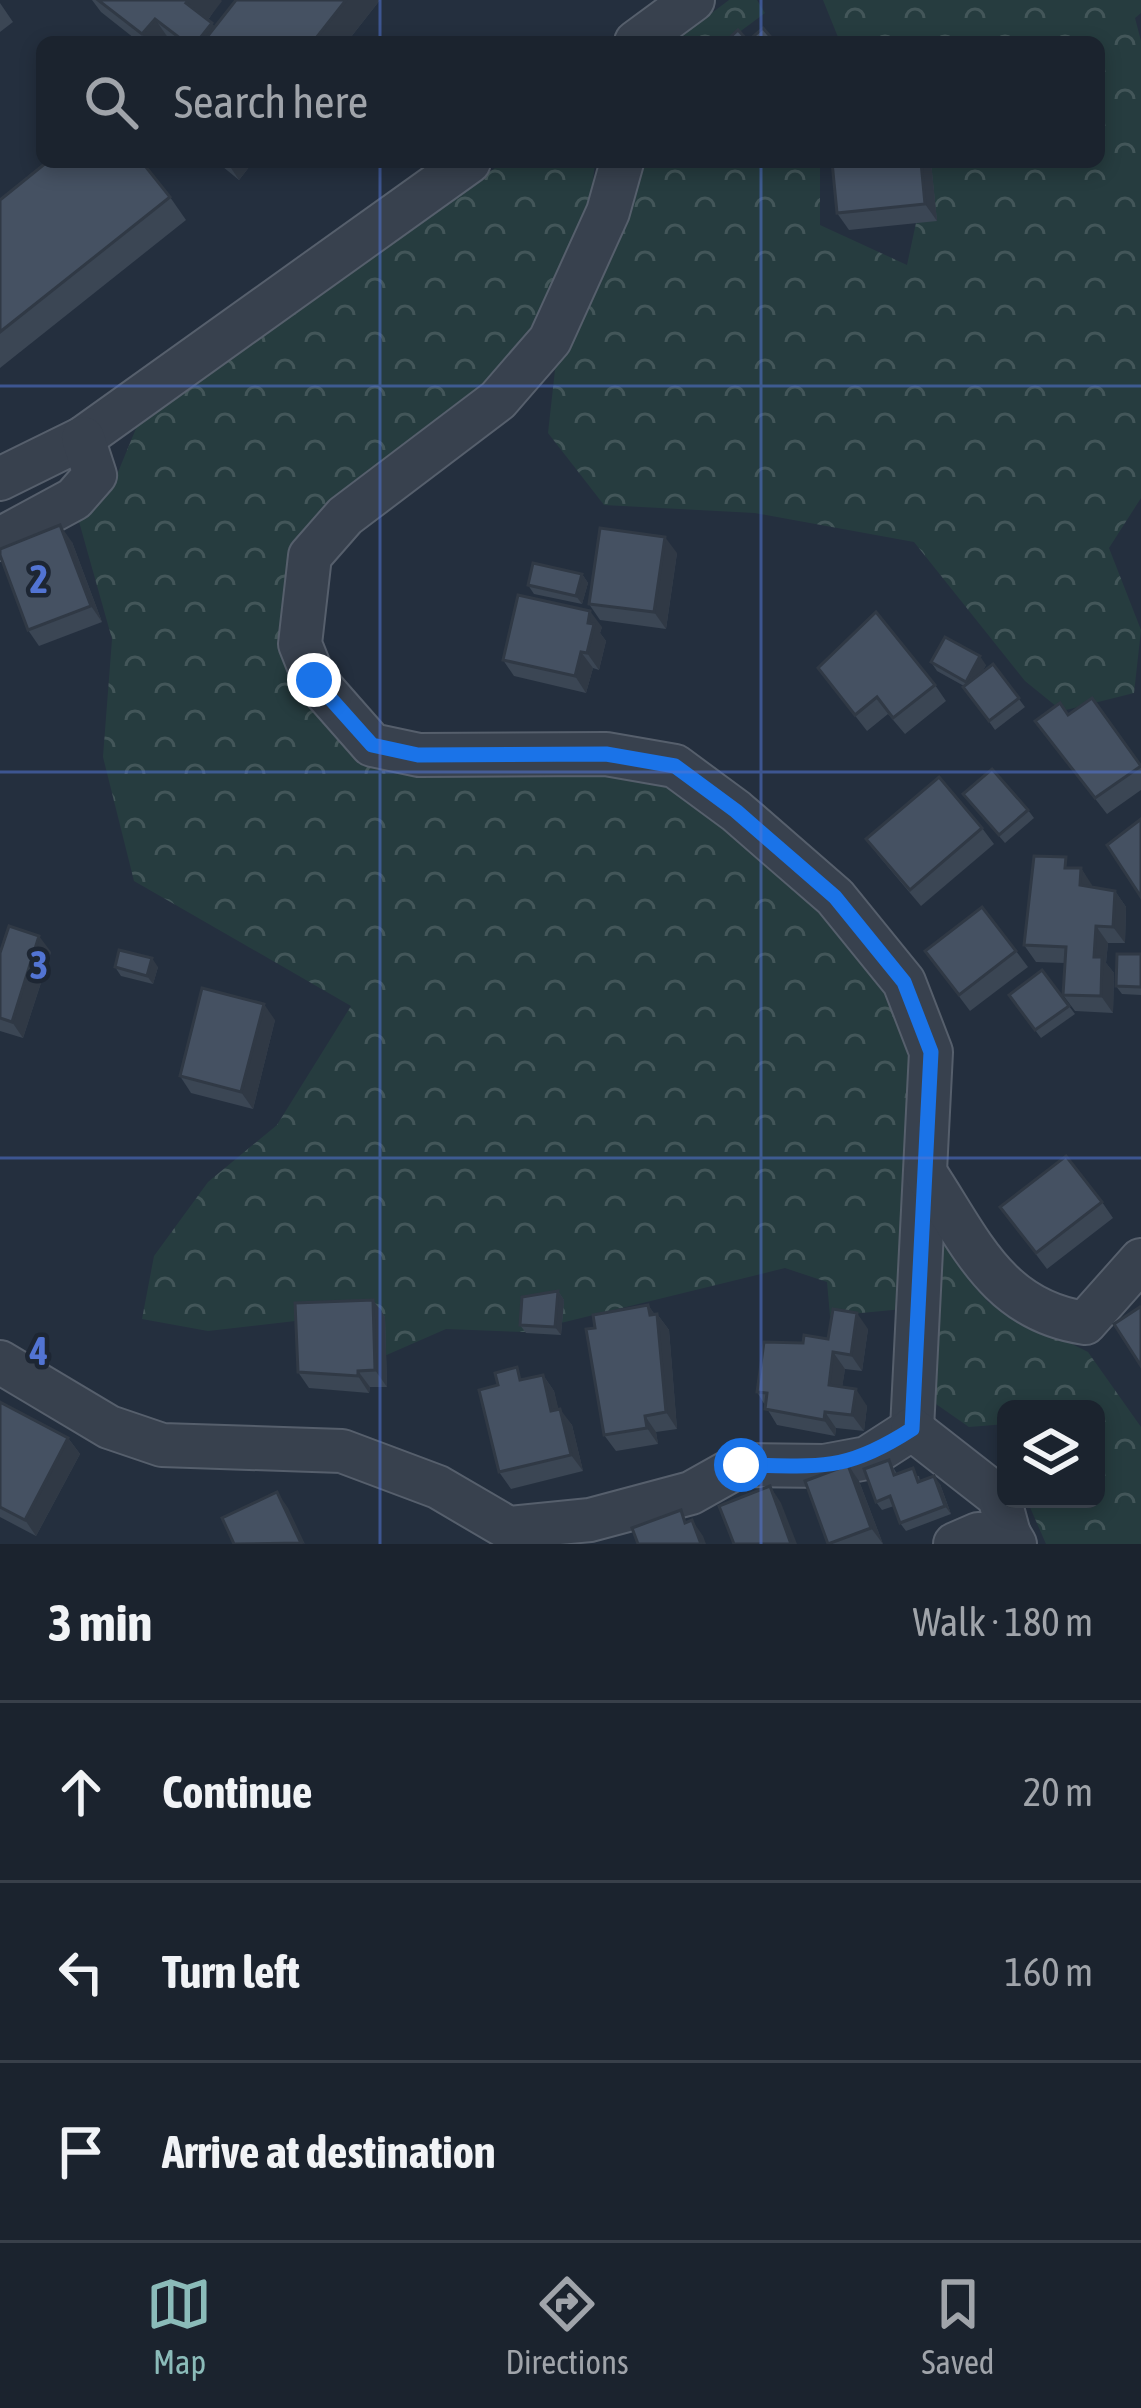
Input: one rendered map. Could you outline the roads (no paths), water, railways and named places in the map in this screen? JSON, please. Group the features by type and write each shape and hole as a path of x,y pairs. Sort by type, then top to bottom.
{"street":[{"path":"644,36 693,0"},
{"path":"0,478 83,438 461,168"},
{"path":"620,168 608,212 550,340 498,400 344,515 310,556 300,644 314,680 372,745 418,755 606,754 675,766 736,811 835,897 904,982 931,1052 912,1429"},
{"path":"0,539 74,499 95,476 83,438"},
{"path":"926,1174 999,1286 1049,1318 1085,1323 1141,1260"},
{"path":"0,1362 109,1427 162,1445 343,1451 438,1487 508,1528 590,1520 691,1493 741,1465 824,1466 867,1458 912,1429"},
{"path":"912,1429 999,1497 1012,1539 978,1534 955,1544"}]}
